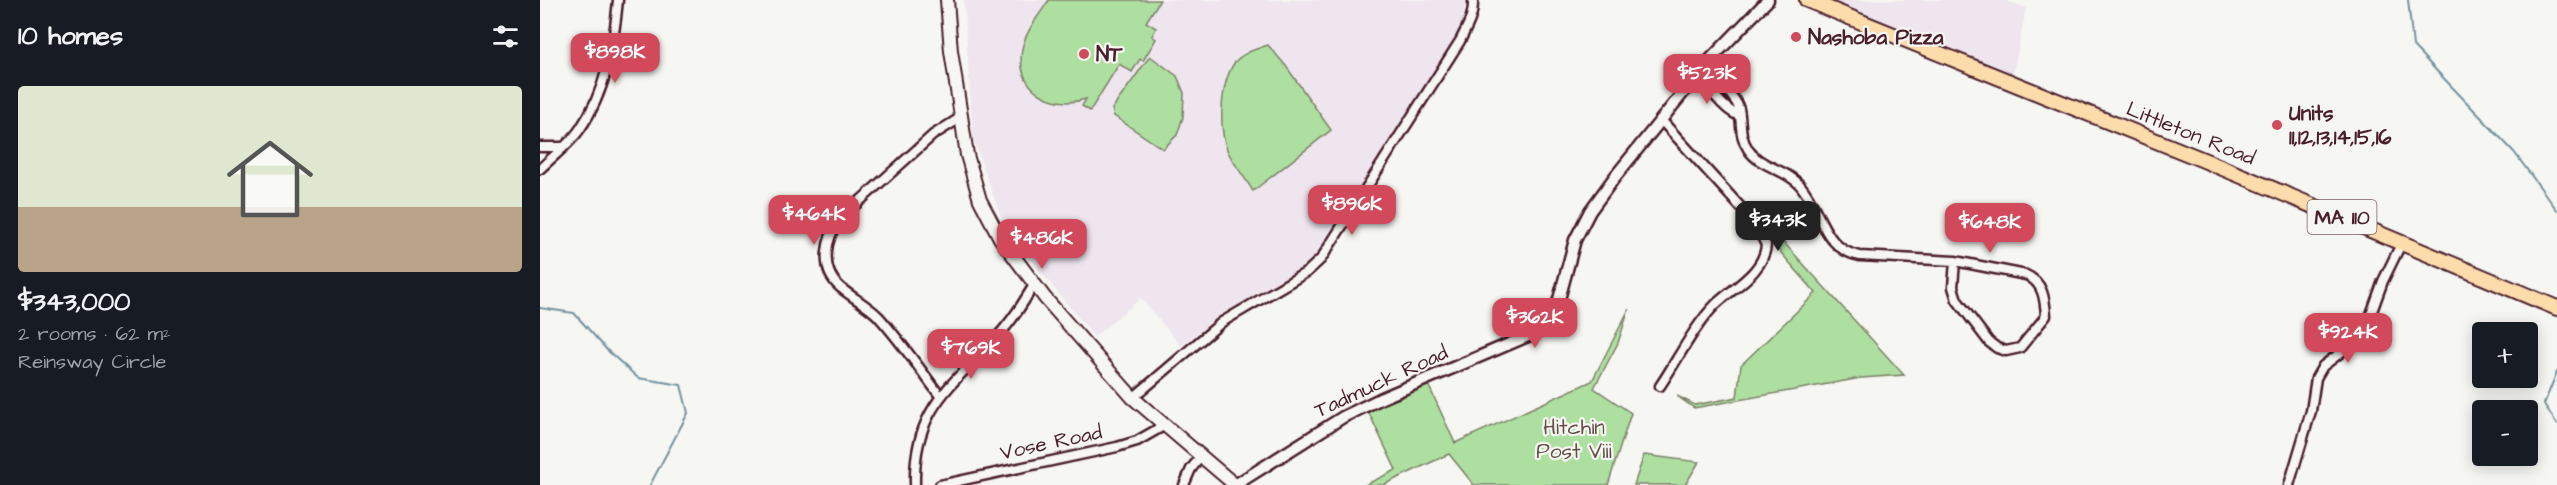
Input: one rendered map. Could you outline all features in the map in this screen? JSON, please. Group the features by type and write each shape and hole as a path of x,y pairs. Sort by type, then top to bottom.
{"main road":[{"path":"947,0 951,51 967,155 980,200 1000,238 1034,285 1133,398 1235,485"},
{"name":"Littleton Road","path":"1807,0 2402,242 2557,308"}],"street":[{"path":"540,169 583,125 610,62 618,0"},
{"path":"1133,398 1222,322 1307,272 1321,259 1460,41 1474,10 1473,0"},
{"name":"Tadmuck Road","path":"1235,485 1343,417 1535,333 1547,324 1555,314 1575,240 1590,211 1701,71 1768,0"},
{"path":"1701,71 1712,75 1735,102 1742,136 1748,150 1755,157 1789,175 1801,186 1827,233 1841,249 1860,255 1955,261 2026,274 2040,285 2046,311 2045,320 2020,348 2006,351 1993,346 1959,304 1954,291 1955,261"},
{"path":"940,396 877,315 839,287 828,266 826,251 833,228 841,218 933,135 960,118"},
{"path":"1660,386 1714,306 1750,275 1761,262 1766,245 1756,224 1662,121"},
{"path":"540,147 563,147"},
{"path":"2289,485 2311,411 2316,378 2323,366 2357,340 2366,328 2383,281 2402,242"},
{"path":"915,485 916,461 922,434 940,396 997,337 1017,312 1034,285"},
{"name":"Vose Road","path":"940,485 1117,447 1137,441 1165,425"},
{"path":"1184,485 1202,455"}],"shaded area":[{"path":"964,0 1466,0 1462,27 1320,252 1304,269 1220,315 1181,346 1141,298 1094,337 1004,226 973,137"},
{"path":"1829,0 2005,0 2026,8 2013,75"}],"green space":[{"name":"NT","path":"1049,0 1160,0 1146,22 1156,28 1152,36 1156,39 1143,61 1140,59 1132,72 1119,64 1090,111 1082,106 1086,99 1073,102 1049,99 1030,85 1024,75 1021,63 1026,36"},
{"path":"1268,45 1286,66 1331,130 1253,191 1228,152 1223,131 1222,106 1226,82 1235,62 1246,54"},
{"path":"1150,56 1177,76 1184,93 1183,117 1177,135 1163,149 1114,116 1112,109"},
{"path":"1767,224 1904,375 1861,378 1694,408 1677,396 1695,405 1737,397 1741,365 1816,293 1775,246"},
{"name":"Hitchin Post Viii","path":"1629,309 1618,343 1594,388 1631,413 1608,485 1474,485 1449,454 1383,485 1365,485 1396,470 1368,411 1428,384 1455,443 1592,381"},
{"name":"Hitchin Post Viii","path":"1644,455 1699,462 1685,485 1634,485"}],"waterway":[{"path":"2408,0 2413,46 2514,152 2557,210"},
{"path":"540,308 574,313 607,350 638,378 681,385 688,413 650,485"},
{"path":"2557,372 2544,404 2557,424"}],"place":[{"name":"Nashoba Pizza","path":"1796,37"},
{"name":"NT","path":"1084,54"},
{"name":"Units 11,12,13,14,15,16","path":"2277,125"}]}
